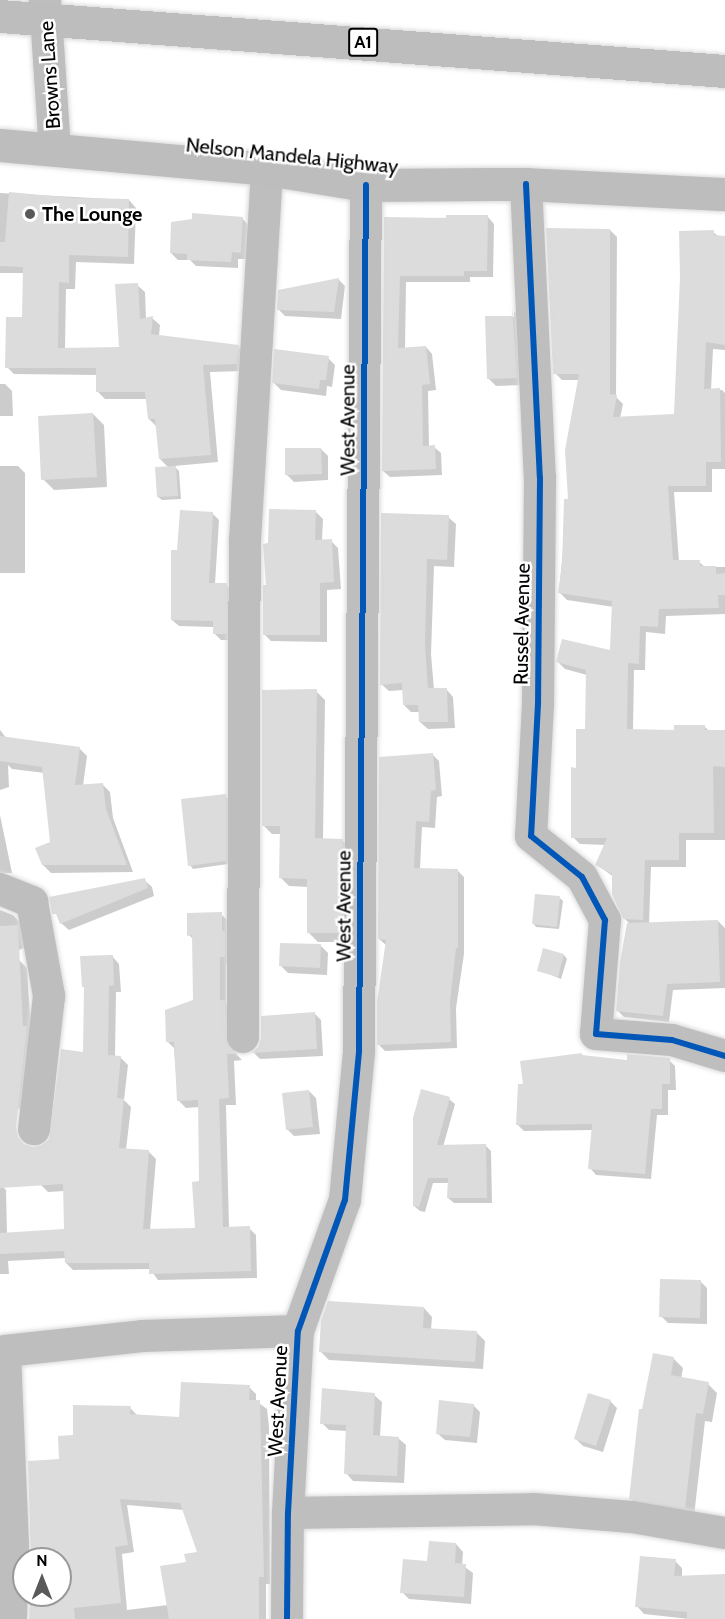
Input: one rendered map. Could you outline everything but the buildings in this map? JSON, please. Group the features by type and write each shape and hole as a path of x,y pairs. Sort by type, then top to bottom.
{"highway":[{"name":"A1","path":"0,16 46,9 725,71"},
{"name":"Nelson Mandela Highway","path":"0,145 267,169 366,185 526,184 725,194"}],"street":[{"name":"Browns Lane","path":"46,9 54,150"},
{"path":"243,1037 245,541 267,169"},
{"name":"Russel Avenue","path":"526,184 540,478 538,704 531,836 582,877 605,920 596,1034 672,1040 725,1056"},
{"name":"West Avenue","path":"286,1619 288,1513 298,1331 345,1200 359,1051 366,185"},
{"path":"0,889 32,902 49,996 34,1128"},
{"path":"11,1619 13,1545 5,1351 142,1336 298,1331"},
{"path":"288,1513 533,1509 632,1517 725,1533"}],"cycle path":[{"path":"526,184 540,478 538,704 531,836 582,877 605,920 596,1034 672,1040 725,1056"},
{"path":"287,1619 288,1513 298,1331 345,1200 359,1051 366,185"}],"place":[{"name":"The Lounge","path":"30,214"}]}
